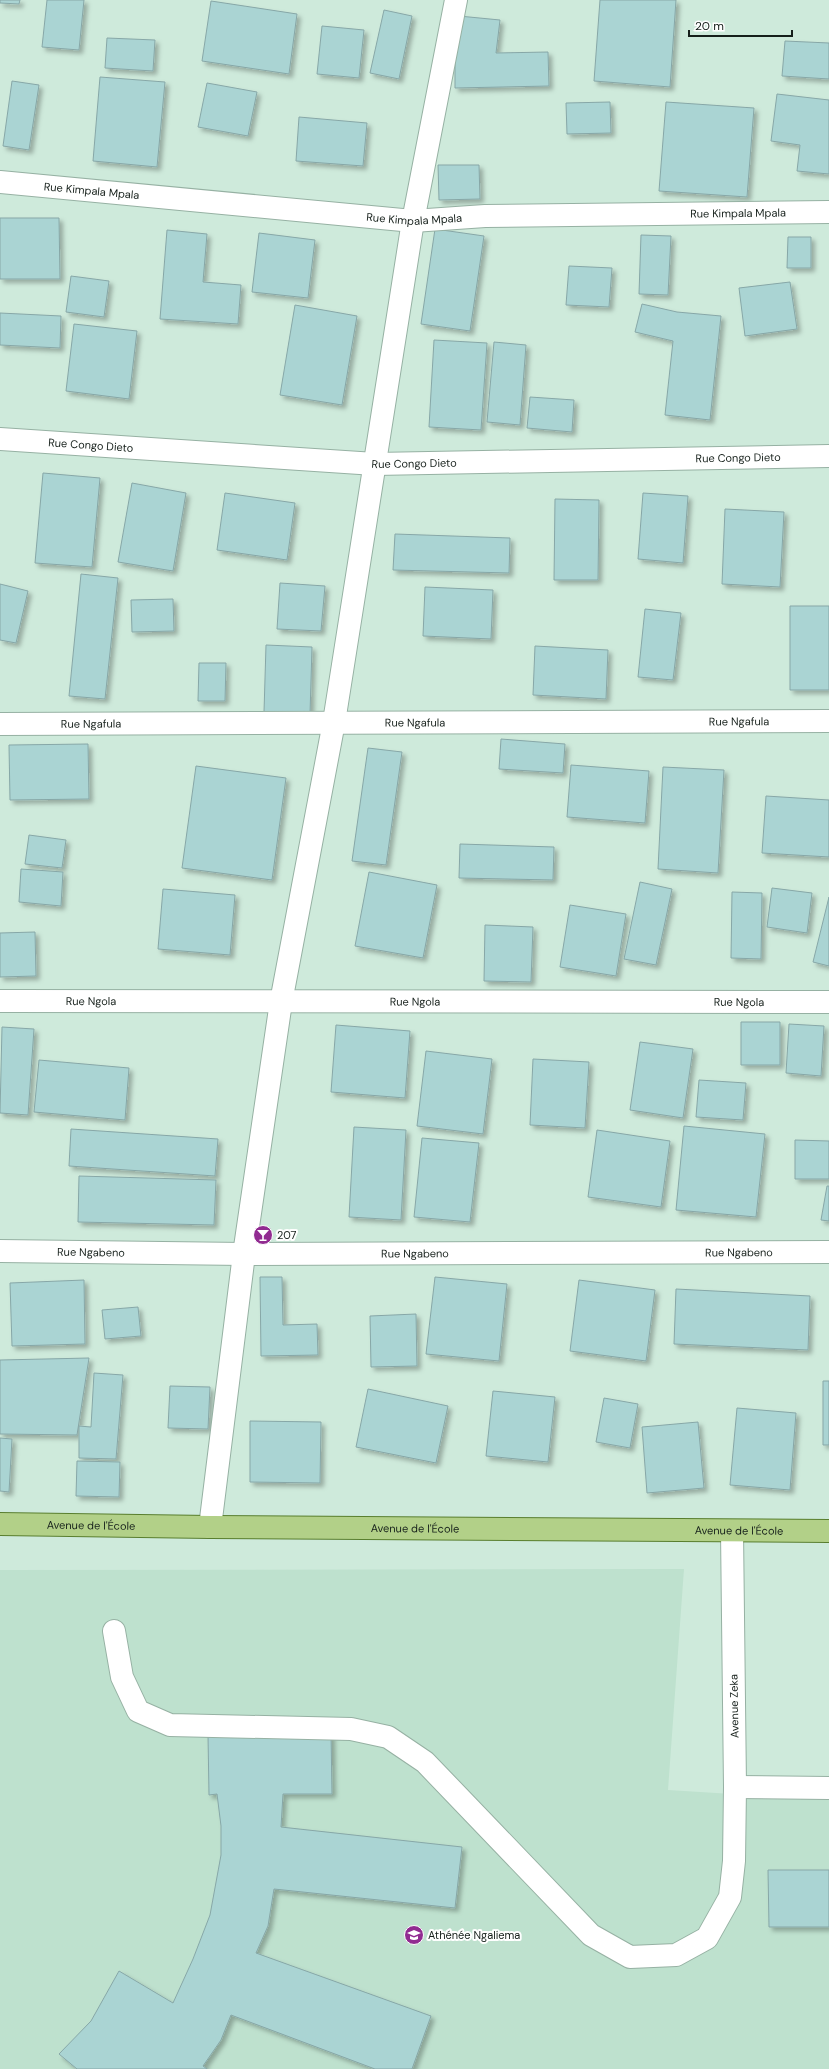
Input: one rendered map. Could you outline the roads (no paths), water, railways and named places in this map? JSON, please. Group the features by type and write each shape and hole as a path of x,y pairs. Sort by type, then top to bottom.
{"main road":[{"name":"Avenue de l'École","path":"0,1524 829,1532"}],"street":[{"path":"210,1527 244,1254 281,1002 334,722 376,464 413,221 456,0"},
{"name":"Rue Kimpala Mpala","path":"0,182 413,221 485,216 829,212"},
{"name":"Rue Congo Dieto","path":"0,439 376,464 829,456"},
{"name":"Rue Ngafula","path":"0,724 829,721"},
{"name":"Rue Ngola","path":"0,1001 829,1002"},
{"name":"Rue Ngabeno","path":"0,1251 244,1254 829,1252"},
{"name":"Avenue Zeka","path":"114,1631 122,1677 138,1711 170,1725 351,1729 388,1737 426,1762 591,1935 630,1957 676,1955 708,1938 730,1897 734,1861 735,1787 732,1531"},
{"path":"735,1787 829,1788"}],"place":[{"name":"207","path":"263,1235"},
{"name":"Athénée Ngaliema","path":"414,1935"}]}
